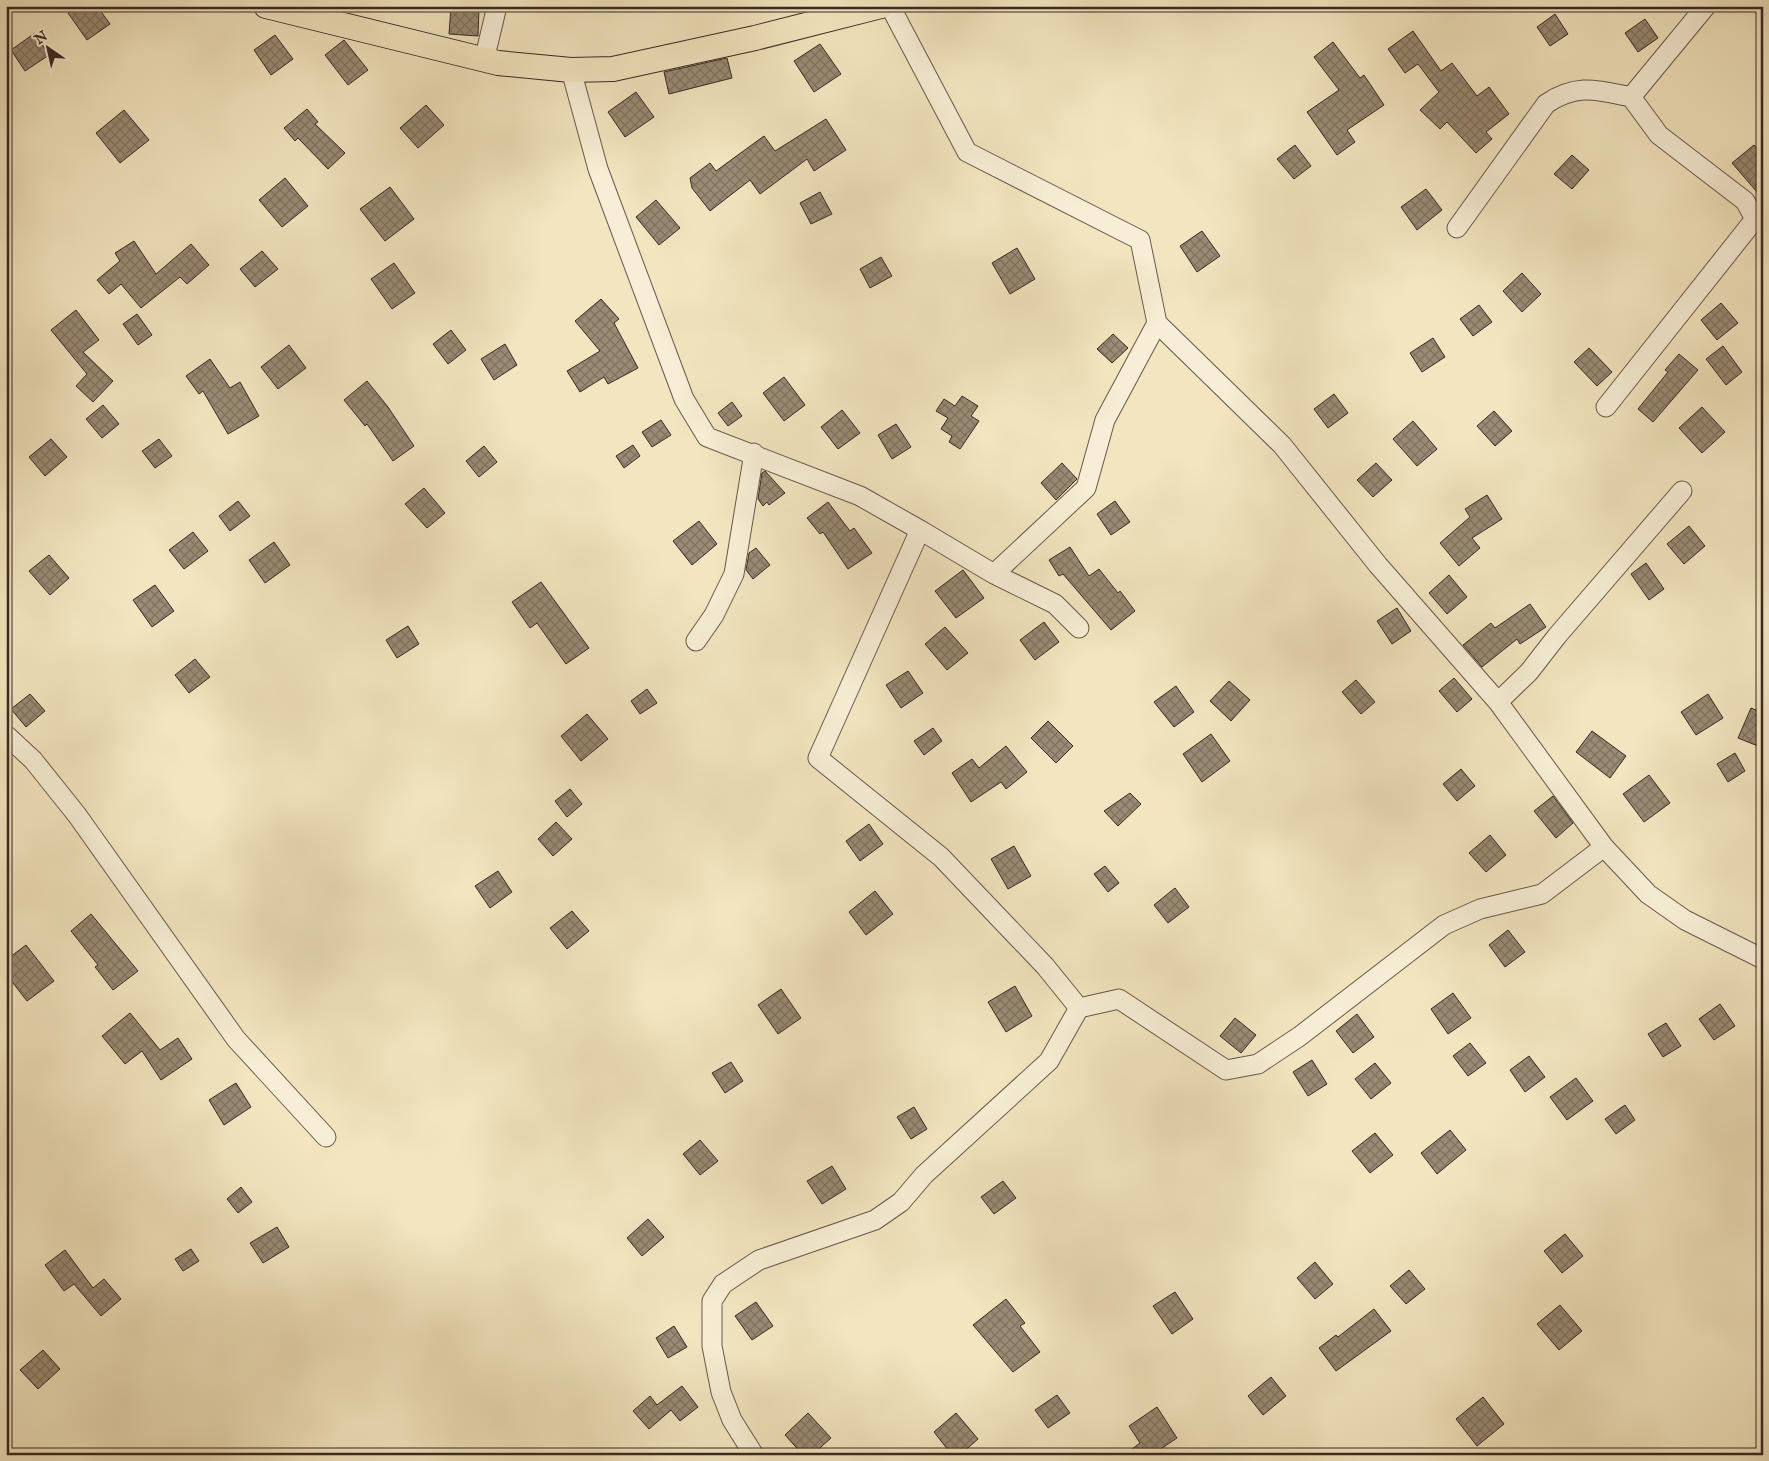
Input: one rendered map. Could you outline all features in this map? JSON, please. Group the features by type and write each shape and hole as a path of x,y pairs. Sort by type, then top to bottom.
{"main road":[{"path":"266,6 488,61 571,70 613,69 755,38 881,6"}],"street":[{"path":"488,61 486,52 497,6"},
{"path":"890,6 967,152 1140,240 1157,322 1282,445 1378,565 1498,702 1604,847 1648,894 1684,920 1763,959"},
{"path":"1631,97 1706,6"},
{"path":"571,70 598,169 684,399 707,436 860,496 994,574 1055,604 1079,628"},
{"path":"1457,228 1546,104 1562,94 1586,88 1631,97 1659,135 1745,201 1755,219 1606,407"},
{"path":"994,574 1086,488 1105,420 1157,322"},
{"path":"696,641 714,615 734,574 754,453"},
{"path":"1498,702 1529,672 1557,636 1682,491"},
{"path":"920,530 818,758 941,857 1045,966 1079,1008"},
{"path":"6,735 33,760 77,815 236,1040 326,1137"},
{"path":"754,1455 732,1420 721,1392 712,1346 712,1301 723,1284 760,1260 875,1220 901,1202 924,1175 1049,1061 1079,1008 1119,999 1226,1070 1258,1064 1300,1036 1444,925 1480,908 1542,894 1604,847"}],"building":[{"path":"78,6 97,6 110,24 87,40 68,13"},
{"path":"451,7 479,9 478,36 449,34"},
{"path":"1555,14 1568,34 1550,46 1537,27"},
{"path":"1645,19 1658,38 1638,52 1625,33"},
{"path":"1413,31 1441,71 1452,63 1477,96 1489,87 1509,114 1486,132 1492,139 1476,153 1447,122 1440,129 1420,110 1439,92 1418,64 1405,73 1388,49"},
{"path":"35,33 49,55 25,71 11,50"},
{"path":"275,35 293,59 271,75 254,50"},
{"path":"344,40 368,70 348,85 325,55"},
{"path":"1333,42 1360,78 1364,75 1384,105 1347,130 1355,142 1337,155 1307,112 1339,90 1314,57"},
{"path":"820,44 841,74 814,92 794,61"},
{"path":"727,58 732,78 669,94 664,72"},
{"path":"636,92 654,117 625,137 608,112"},
{"path":"426,105 444,125 418,148 400,128"},
{"path":"307,109 318,122 315,124 345,153 328,169 298,138 295,141 284,128"},
{"path":"124,110 149,140 120,163 96,133"},
{"path":"826,119 846,150 814,171 807,159 760,194 750,180 710,211 692,188 690,178 710,163 716,171 764,136 775,151"},
{"path":"1295,145 1311,166 1294,179 1277,159"},
{"path":"1754,145 1763,156 1763,199 1732,163"},
{"path":"1572,155 1589,170 1572,189 1554,174"},
{"path":"285,178 308,206 282,227 259,200"},
{"path":"390,187 414,219 385,241 360,209"},
{"path":"1426,189 1442,210 1417,230 1401,207"},
{"path":"820,192 832,214 811,224 800,203"},
{"path":"656,200 680,228 659,245 636,217"},
{"path":"1202,231 1220,256 1197,272 1180,246"},
{"path":"134,241 156,274 191,244 209,265 187,284 180,277 141,308 121,284 109,294 97,280 120,261 115,253"},
{"path":"1017,248 1035,279 1010,294 992,263"},
{"path":"262,251 278,269 255,287 240,269"},
{"path":"881,257 892,276 870,288 860,269"},
{"path":"394,263 415,293 392,309 371,279"},
{"path":"1522,273 1541,294 1522,312 1503,291"},
{"path":"601,299 619,319 614,323 638,368 608,384 604,377 580,392 567,371 600,351 575,321"},
{"path":"1721,303 1738,323 1717,340 1701,320"},
{"path":"1479,305 1492,322 1473,336 1460,319"},
{"path":"76,310 99,340 83,352 113,381 93,402 76,386 87,374 51,330"},
{"path":"137,314 152,335 138,345 123,324"},
{"path":"451,330 466,350 448,364 433,344"},
{"path":"1113,334 1128,348 1112,363 1097,349"},
{"path":"1433,338 1445,357 1422,372 1410,353"},
{"path":"505,344 517,365 494,380 481,359"},
{"path":"289,345 306,368 278,389 261,367"},
{"path":"1723,346 1742,372 1726,385 1706,359"},
{"path":"1589,348 1612,372 1597,386 1574,362"},
{"path":"1679,354 1698,370 1653,422 1638,409 1668,372 1665,370"},
{"path":"210,359 230,388 240,382 259,416 228,434 203,391 199,394 186,376"},
{"path":"784,377 805,405 784,421 763,393"},
{"path":"367,381 388,407 414,446 393,461 367,424 365,426 344,400"},
{"path":"1334,394 1348,413 1328,428 1314,409"},
{"path":"962,396 978,406 971,416 979,421 960,449 949,442 952,436 941,429 948,418 936,411 944,399 955,406"},
{"path":"732,402 742,416 728,426 718,413"},
{"path":"103,405 119,424 102,438 86,419"},
{"path":"1702,407 1725,432 1702,453 1679,428"},
{"path":"842,410 860,433 838,449 821,427"},
{"path":"1494,411 1512,431 1495,446 1477,426"},
{"path":"661,420 671,435 652,447 642,432"},
{"path":"1413,421 1437,449 1417,466 1393,439"},
{"path":"896,424 911,447 892,459 878,435"},
{"path":"51,439 67,457 45,476 29,457"},
{"path":"159,439 172,456 155,468 142,451"},
{"path":"633,445 640,456 624,468 616,456"},
{"path":"484,446 497,462 479,477 466,461"},
{"path":"1062,463 1077,479 1056,500 1041,483"},
{"path":"1376,463 1392,480 1373,497 1357,480"},
{"path":"765,471 785,493 769,505 767,502 763,506 758,499 762,473"},
{"path":"424,488 445,513 427,528 405,504"},
{"path":"1487,495 1502,519 1472,538 1480,548 1459,566 1440,543 1470,517 1465,509"},
{"path":"238,501 250,516 230,531 219,516"},
{"path":"1115,501 1130,522 1111,535 1097,514"},
{"path":"828,502 850,531 854,528 872,553 848,569 823,532 820,534 807,518"},
{"path":"699,521 717,544 692,565 673,541"},
{"path":"1689,526 1705,546 1684,564 1667,544"},
{"path":"193,532 208,551 184,569 169,550"},
{"path":"274,542 290,565 265,583 249,560"},
{"path":"1070,547 1089,576 1099,569 1118,593 1120,591 1135,611 1111,630 1063,574 1059,576 1049,560"},
{"path":"756,548 770,565 753,579 746,570 749,553"},
{"path":"49,555 69,578 50,595 29,571"},
{"path":"1646,563 1664,589 1649,600 1631,574"},
{"path":"963,570 984,598 956,618 935,591"},
{"path":"1449,575 1467,597 1447,614 1429,593"},
{"path":"541,582 589,648 566,664 537,623 530,628 512,602"},
{"path":"155,585 174,611 152,627 133,600"},
{"path":"1530,604 1546,627 1520,644 1517,639 1482,667 1463,645 1491,623 1495,628"},
{"path":"1397,608 1411,631 1392,644 1377,621"},
{"path":"1044,622 1059,642 1035,660 1020,640"},
{"path":"408,626 419,644 397,658 386,640"},
{"path":"945,627 968,653 947,670 925,644"},
{"path":"195,659 210,677 189,693 175,675"},
{"path":"908,671 923,693 901,708 886,685"},
{"path":"1454,678 1472,699 1457,712 1439,691"},
{"path":"1356,680 1375,702 1361,714 1342,692"},
{"path":"1229,681 1250,700 1231,721 1210,701"},
{"path":"1176,686 1194,712 1174,727 1154,702"},
{"path":"647,689 657,703 640,714 631,701"},
{"path":"30,694 45,711 26,727 11,709"},
{"path":"1708,694 1723,718 1696,735 1681,712"},
{"path":"1751,708 1763,713 1763,748 1738,738"},
{"path":"587,714 608,739 581,761 561,736"},
{"path":"1048,721 1073,746 1056,763 1031,738"},
{"path":"933,728 942,741 924,755 914,741"},
{"path":"1592,731 1626,756 1610,778 1576,752"},
{"path":"1211,734 1230,761 1202,782 1183,754"},
{"path":"1006,746 1027,772 1006,789 1001,782 971,802 952,773 972,759 979,768"},
{"path":"1735,753 1745,771 1728,782 1717,764"},
{"path":"1461,769 1475,786 1457,801 1443,784"},
{"path":"1649,775 1670,803 1644,822 1623,794"},
{"path":"570,789 582,804 567,817 555,801"},
{"path":"1130,793 1141,804 1118,826 1104,811"},
{"path":"1553,796 1573,823 1556,838 1534,811"},
{"path":"556,822 572,839 553,856 538,839"},
{"path":"869,824 883,844 860,861 846,841"},
{"path":"1490,835 1506,855 1486,872 1469,853"},
{"path":"1014,846 1031,876 1008,889 991,859"},
{"path":"1105,866 1119,883 1108,892 1094,874"},
{"path":"498,871 512,892 490,908 475,886"},
{"path":"1175,888 1189,907 1168,923 1154,905"},
{"path":"875,891 893,914 866,935 849,912"},
{"path":"572,911 589,931 567,949 550,928"},
{"path":"91,914 138,971 113,990 95,967 98,965 71,931"},
{"path":"1508,930 1525,952 1505,967 1489,945"},
{"path":"26,945 54,981 27,1001 6,974 6,960"},
{"path":"1015,986 1032,1016 1006,1032 988,1002"},
{"path":"781,989 801,1018 778,1034 758,1005"},
{"path":"1453,993 1471,1018 1448,1034 1431,1009"},
{"path":"1720,1004 1735,1026 1714,1040 1699,1019"},
{"path":"130,1013 160,1050 178,1038 192,1059 161,1080 142,1051 125,1064 102,1036"},
{"path":"1357,1014 1374,1037 1353,1053 1336,1031"},
{"path":"1235,1018 1256,1035 1241,1053 1220,1036"},
{"path":"1666,1023 1681,1046 1663,1057 1648,1034"},
{"path":"1470,1043 1486,1063 1468,1076 1453,1056"},
{"path":"1529,1056 1545,1077 1525,1092 1510,1070"},
{"path":"1312,1060 1327,1084 1308,1096 1293,1072"},
{"path":"731,1062 743,1081 725,1093 712,1073"},
{"path":"1375,1063 1391,1083 1371,1099 1355,1079"},
{"path":"1576,1078 1593,1101 1567,1120 1550,1097"},
{"path":"236,1083 251,1107 224,1125 209,1100"},
{"path":"1625,1105 1635,1120 1616,1134 1605,1119"},
{"path":"914,1107 927,1129 911,1139 897,1117"},
{"path":"1450,1130 1466,1150 1437,1174 1421,1153"},
{"path":"1375,1133 1393,1155 1370,1173 1352,1151"},
{"path":"700,1140 718,1161 700,1175 683,1154"},
{"path":"832,1166 846,1189 822,1204 807,1181"},
{"path":"1003,1181 1016,1198 994,1214 981,1197"},
{"path":"241,1187 252,1202 238,1213 227,1199"},
{"path":"648,1219 664,1237 642,1256 627,1238"},
{"path":"277,1227 289,1247 263,1263 250,1243"},
{"path":"1565,1234 1583,1256 1562,1273 1544,1251"},
{"path":"191,1249 199,1261 183,1271 175,1259"},
{"path":"65,1250 93,1288 104,1279 121,1299 101,1316 74,1284 64,1291 45,1265"},
{"path":"1315,1262 1333,1284 1315,1299 1297,1278"},
{"path":"1409,1270 1425,1289 1406,1304 1390,1286"},
{"path":"1175,1292 1193,1319 1172,1334 1153,1306"},
{"path":"1006,1299 1025,1323 1020,1326 1040,1352 1013,1372 973,1325"},
{"path":"756,1302 773,1326 752,1340 735,1316"},
{"path":"1560,1305 1582,1331 1559,1350 1537,1324"},
{"path":"1374,1309 1391,1331 1336,1371 1319,1348 1336,1335 1338,1337"},
{"path":"674,1326 687,1347 668,1358 656,1338"},
{"path":"43,1350 60,1369 38,1389 20,1370"},
{"path":"1271,1377 1286,1396 1263,1415 1248,1396"},
{"path":"682,1386 698,1407 680,1421 671,1410 649,1429 633,1411 650,1396 657,1405"},
{"path":"1057,1395 1070,1413 1048,1428 1035,1410"},
{"path":"1483,1397 1504,1424 1477,1446 1456,1419"},
{"path":"1157,1407 1177,1438 1152,1455 1124,1455 1140,1443 1129,1426"},
{"path":"808,1413 831,1438 812,1455 803,1455 785,1435"},
{"path":"956,1413 978,1439 960,1455 952,1455 934,1432"}]}
